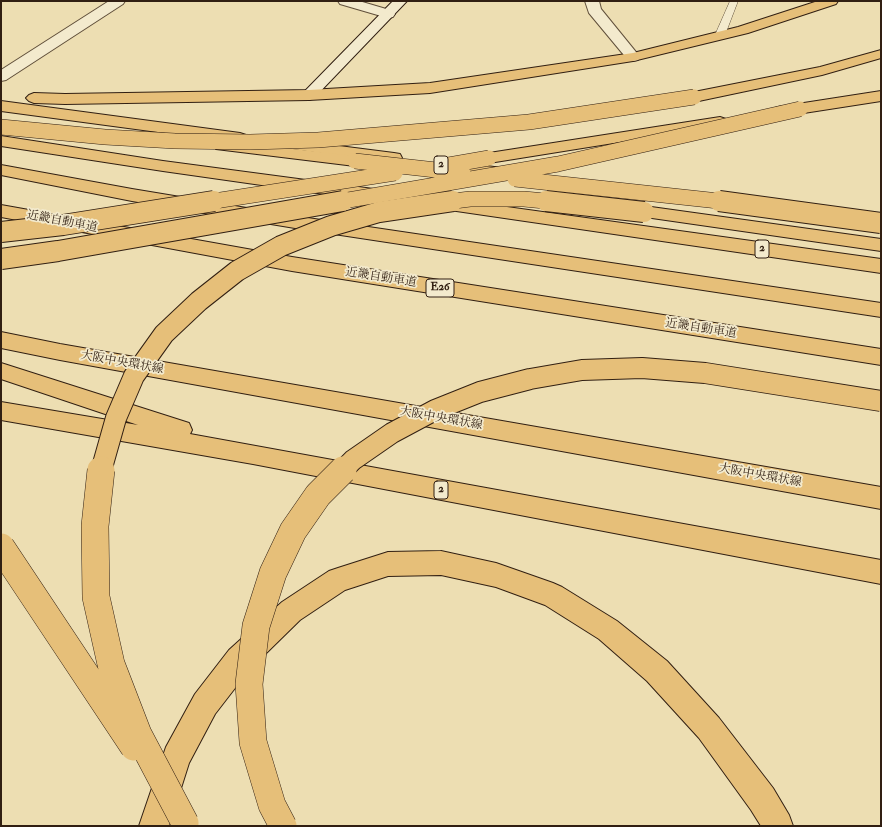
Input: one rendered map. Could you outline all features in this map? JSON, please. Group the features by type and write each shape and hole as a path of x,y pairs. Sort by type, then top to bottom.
{"main road":[{"path":"1,96 65,99 309,95 430,88 633,57 743,30 831,1"},
{"path":"1,127 105,137 175,141 250,142 325,139 461,129 528,122 752,86 822,71 881,54"},
{"path":"1,232 117,217 881,96"},
{"name":"2","path":"1,106 881,223"},
{"path":"1,259 73,248 558,164 800,109"},
{"name":"2","path":"1,141 163,166 881,266"},
{"path":"175,141 725,202 881,223"},
{"path":"1,170 132,195 294,222 881,310"},
{"path":"186,825 138,734 111,664 96,598 95,526 101,467 116,418 134,376 164,334 199,301 236,272 281,246 331,226 379,212 470,199 524,199 575,203 881,245"},
{"name":"近畿自動車道","path":"1,211 292,264 881,357"},
{"name":"大阪中央環状線","path":"1,340 60,352 540,436 881,498"},
{"path":"283,826 272,805 253,742 249,684 256,626 273,573 293,531 318,495 353,460 392,433 435,410 480,392 530,379 582,370 642,368 705,373 881,400"},
{"path":"1,371 253,454"},
{"name":"2","path":"1,411 253,454 881,572"},
{"path":"1,547 186,825"},
{"path":"154,826 176,757 205,704 239,660 291,611 338,580 388,564 441,563 496,575 553,596 608,630 657,671 709,728 762,799 778,826"}],"street":[{"path":"1,77 118,1"},
{"path":"345,1 388,14"},
{"path":"309,95 400,1"},
{"path":"592,1 594,10 633,57"}],"lane":[{"path":"720,35 734,1"}]}
